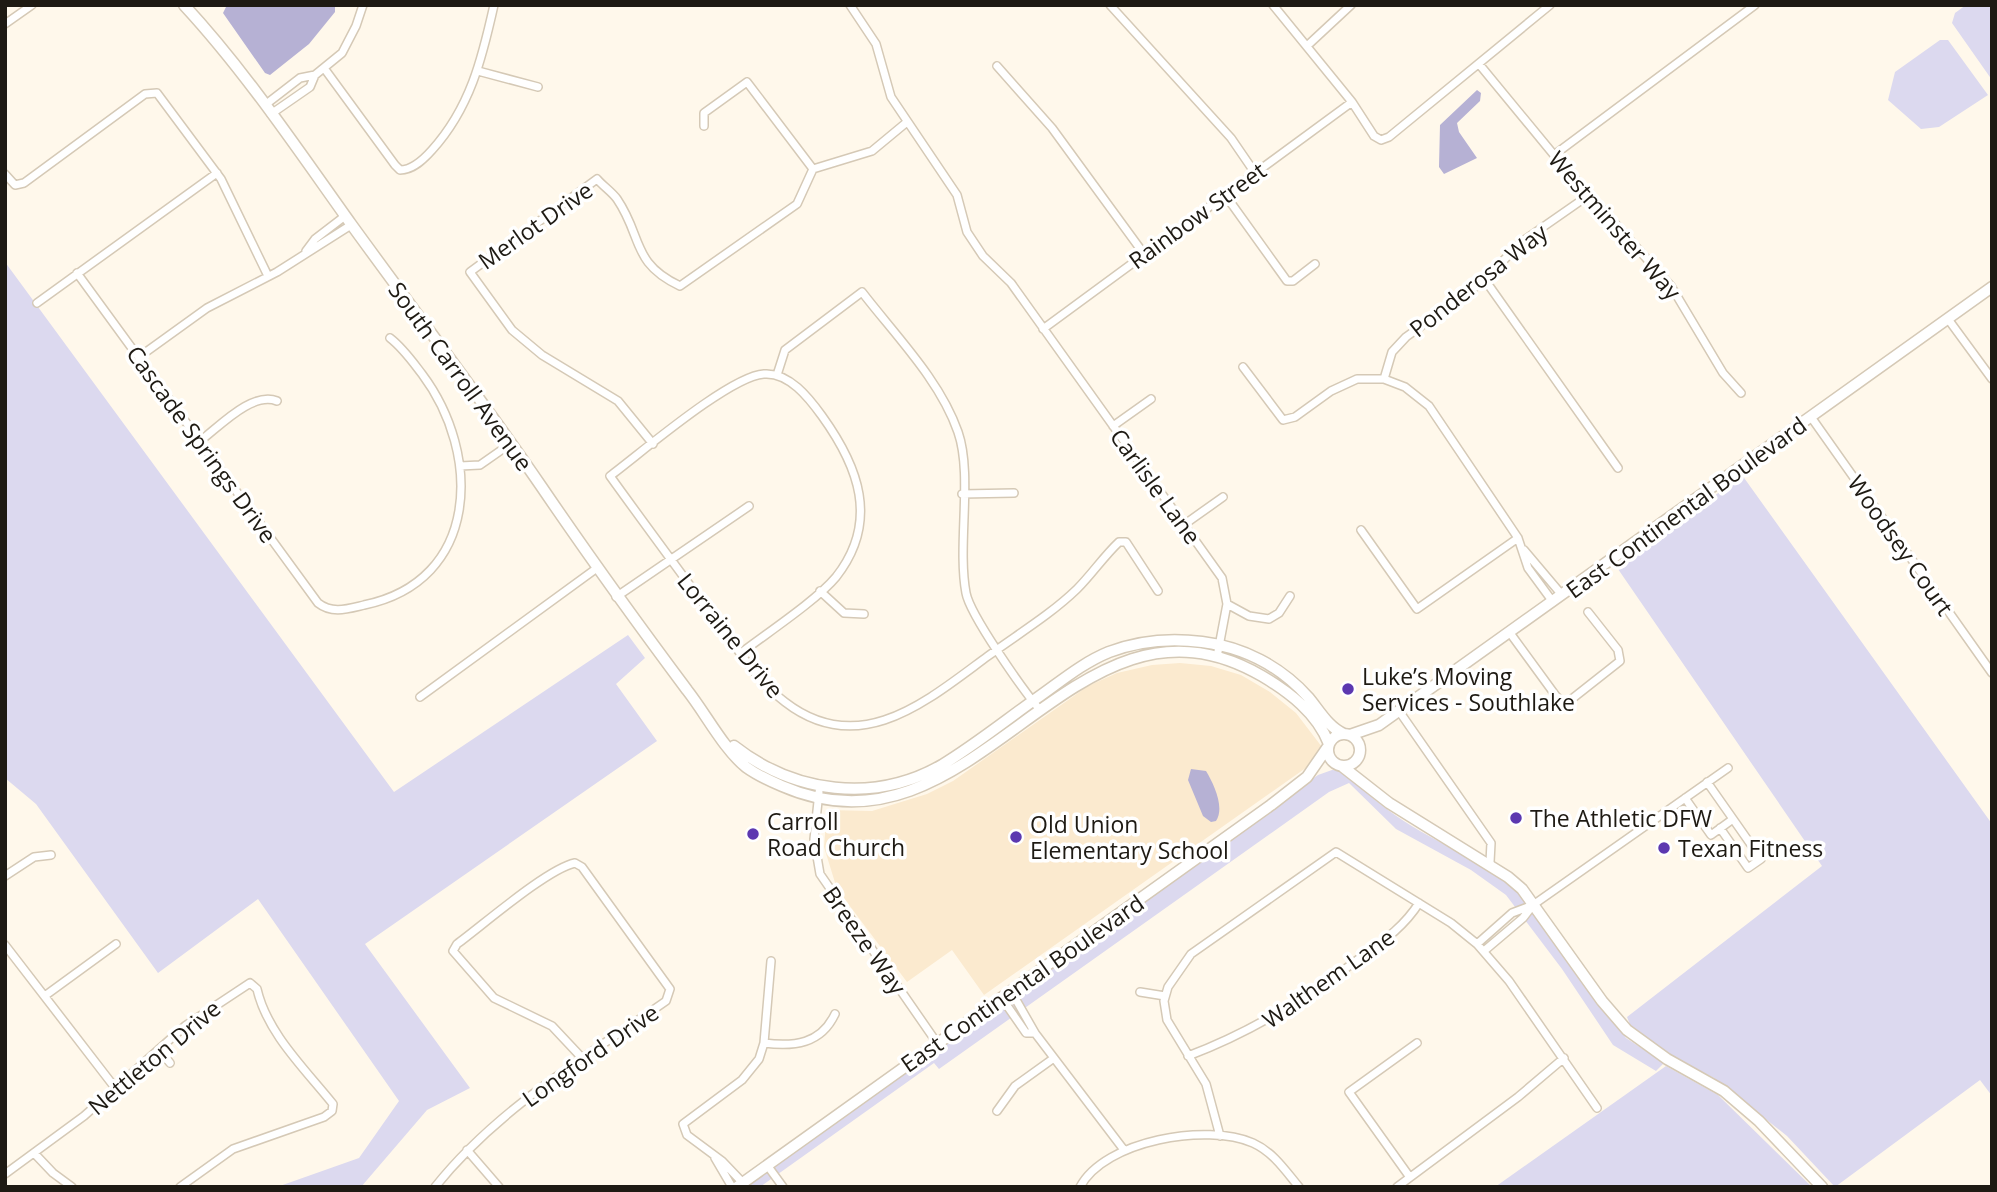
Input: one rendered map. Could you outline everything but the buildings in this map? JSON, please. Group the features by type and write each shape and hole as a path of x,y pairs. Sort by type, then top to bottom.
{"main road":[{"name":"South Carroll Avenue","path":"186,5 265,105 510,444 616,597 720,735 753,760 819,792 863,800 919,789 956,771 1040,710 1114,664 1160,653 1217,657 1248,668 1286,692 1309,712 1328,746"},
{"name":"East Continental Boulevard","path":"1347,734 1379,725 1992,287"},
{"name":"South Carroll Avenue","path":"819,792 894,784 923,774 949,760 1074,671 1110,652 1158,640 1220,645 1255,657 1282,672 1332,727 1347,734"},
{"name":"East Continental Boulevard","path":"1360,753 1379,725"},
{"path":"1374,790 1362,769 1357,741 1347,734 1335,736 1328,746 1330,759 1412,818 1490,862 1522,889 1602,1001 1627,1030 1667,1059 1724,1091 1759,1121 1822,1187"},
{"name":"East Continental Boulevard","path":"1307,777 1328,746"},
{"path":"1341,766 1353,764 1360,753"},
{"name":"East Continental Boulevard","path":"738,1185 1307,777 1341,766"}],"street":[{"path":"5,24 32,5"},
{"path":"265,105 300,78 314,75 324,68 349,42 363,5"},
{"path":"324,68 395,165 404,170 416,165 442,139 460,115 478,71 494,5"},
{"path":"853,8 862,5"},
{"path":"1110,5 1231,138 1255,173"},
{"path":"1273,5 1352,102 1374,136 1381,140 1389,137 1550,5"},
{"path":"1308,45 1351,5"},
{"path":"1554,155 1755,5"},
{"name":"Carlisle Lane","path":"853,8 876,44 891,97 957,195 967,232 992,266 1011,283 1222,578 1227,604 1217,657"},
{"name":"Westminster Way","path":"1479,64 1554,155 1676,293 1723,373 1741,393"},
{"path":"997,66 1052,128 1143,254"},
{"path":"478,71 538,87"},
{"path":"271,114 310,87 314,75"},
{"path":"704,125 704,113 747,82 813,169 872,150 907,122"},
{"path":"5,174 15,185 24,183 151,93 157,93 217,173 268,276"},
{"name":"Rainbow Street","path":"1043,329 1352,102"},
{"name":"Merlot Drive","path":"653,444 618,401 542,355 512,330 470,272 597,179 616,198 642,256 653,271 680,286 797,204 813,169"},
{"path":"37,303 217,173"},
{"path":"1226,195 1287,281 1293,281 1315,264"},
{"name":"Ponderosa Way","path":"1384,379 1388,360 1397,344 1485,280 1520,243 1590,195"},
{"path":"139,357 207,308 268,276 305,252 315,239 348,220"},
{"name":"Cascade Springs Drive","path":"77,273 318,603 331,611 388,597 424,575 443,557 456,530 461,498 460,466"},
{"path":"1485,280 1619,468"},
{"path":"777,375 785,350 862,292 948,405 959,434 963,457 965,590 971,607 1040,710"},
{"path":"1948,319 1992,379"},
{"path":"390,338 401,346 442,403 454,433 460,466 480,465 510,444"},
{"path":"1243,367 1276,414 1289,421 1341,385 1357,379 1384,379 1405,387 1429,407 1524,549 1562,595"},
{"path":"653,444 706,401 762,373 777,375 797,387 840,441 854,468 860,493 859,525 849,555 835,578 741,653"},
{"path":"200,441 251,403 264,399 277,401"},
{"path":"1113,426 1151,399"},
{"name":"Woodsey Court","path":"1811,417 1992,673"},
{"name":"Lorraine Drive","path":"653,444 610,476 763,682 796,709 823,721 853,724 900,716 1062,602 1119,542 1126,542 1158,591"},
{"path":"962,494 1014,493"},
{"path":"1185,524 1223,497"},
{"path":"616,597 669,558 749,506"},
{"path":"1361,530 1418,609 1518,538"},
{"path":"1524,549 1528,569 1553,602"},
{"path":"421,697 597,568"},
{"path":"820,591 844,613 864,614"},
{"path":"1227,604 1249,615 1269,619 1279,613 1290,596"},
{"path":"1510,633 1556,696 1564,703 1568,702 1616,667 1620,659 1618,650 1588,612"},
{"path":"1399,711 1492,844 1490,862"},
{"path":"1476,944 1513,913 1533,905 1728,768"},
{"path":"1707,782 1761,859 1748,868 1720,828"},
{"name":"Breeze Way","path":"819,792 814,848 820,874 937,1043"},
{"path":"1685,798 1711,835 1733,819"},
{"path":"1220,1136 1206,1084 1167,1020 1166,996 1173,977 1191,954 1332,854 1341,853 1419,903 1484,951 1564,1058 1597,1108"},
{"path":"5,876 34,857 51,855"},
{"name":"Longford Drive","path":"435,1187 467,1150 521,1103 666,1001 670,993 582,866 575,863 563,867 454,948 460,962 494,998 552,1026 583,1059"},
{"name":"Walthem Lane","path":"1188,1056 1257,1027 1293,1006 1396,932 1419,903"},
{"path":"1484,951 1523,918 1533,905"},
{"path":"46,995 116,944"},
{"path":"5,945 116,1089"},
{"path":"738,1185 722,1161 687,1135 683,1124 751,1072 764,1043 771,961"},
{"name":"Nettleton Drive","path":"5,1174 116,1089 194,1020 250,983 257,989 261,1010 276,1033 333,1106 324,1117 233,1149 180,1187"},
{"path":"1011,990 1035,1033 1124,1150"},
{"path":"1140,992 1166,996"},
{"path":"1001,997 1026,1032 1035,1033"},
{"path":"764,1043 794,1045 810,1041 830,1025 835,1013"},
{"path":"1409,1176 1349,1092 1417,1042"},
{"path":"159,1049 170,1063"},
{"path":"997,1111 1015,1086 1054,1058"},
{"path":"1397,1187 1518,1097 1564,1058"},
{"path":"1080,1187 1094,1171 1124,1150 1168,1138 1220,1136 1250,1142 1269,1152 1299,1187"},
{"path":"467,1150 499,1187"},
{"path":"34,1153 53,1173 72,1187"},
{"path":"767,1165 782,1187"}],"shaded area":[{"path":"227,5 335,5 335,12 309,44 270,75 265,73 223,13"},
{"path":"1966,5 1992,5 1992,80 1952,23 1955,13"},
{"path":"1940,40 1948,40 1988,95 1939,127 1921,129 1888,100 1895,72"},
{"path":"1477,90 1481,93 1480,101 1457,123 1459,132 1477,158 1444,174 1439,167 1440,125"},
{"path":"5,262 394,792 628,635 645,658 616,684 657,741 365,944 470,1088 427,1110 361,1187 277,1187 359,1158 399,1101 258,899 158,973 36,804 5,778"},
{"path":"1742,475 1992,824 1992,1096 1980,1080 1835,1187 1787,1136 1714,1078 1656,1048 1631,1027 1627,1017 1822,866 1618,569"},
{"name":"Old Union Elementary School","path":"1180,663 1211,666 1241,675 1270,692 1296,713 1322,747 1310,765 984,995 952,950 907,982 837,889 824,847 827,810 872,811 927,794 953,781 1088,686 1117,673 1152,665"},
{"path":"1191,769 1206,771 1212,782 1219,803 1216,821 1211,822 1203,816 1188,780"},
{"path":"1332,770 1347,773 1395,815 1502,878 1518,891 1626,1038 1664,1063 1656,1071 1613,1045 1562,969 1506,895 1471,870 1396,829 1349,783 1329,792 939,1069 934,1063 760,1187 745,1187 1318,775"},
{"path":"1666,1066 1718,1095 1812,1187 1495,1187"}],"place":[{"name":"Luke’s Moving Services - Southlake","path":"1348,689"},
{"name":"The Athletic DFW","path":"1516,818"},
{"name":"Carroll Road Church","path":"753,834"},
{"name":"Old Union Elementary School","path":"1016,837"},
{"name":"Texan Fitness","path":"1664,848"}]}
